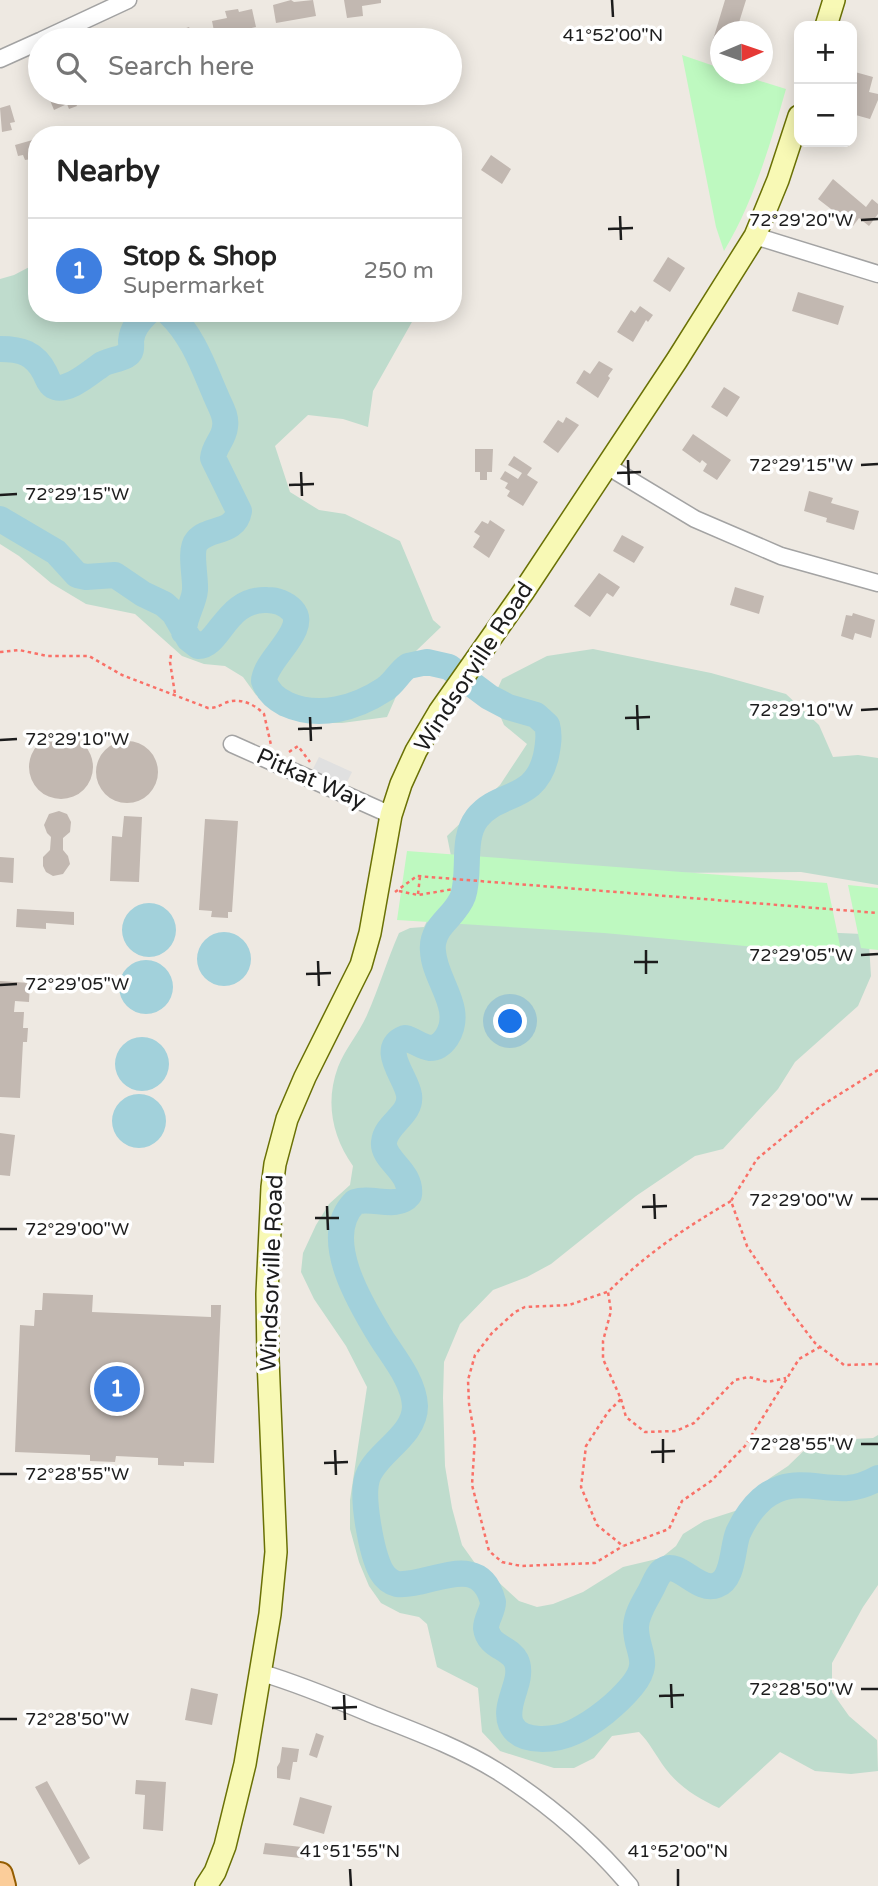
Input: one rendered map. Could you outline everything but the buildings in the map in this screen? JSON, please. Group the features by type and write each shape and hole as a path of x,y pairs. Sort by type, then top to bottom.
{"main road":[{"path":"828,21 834,0"},
{"name":"Windsorville Road","path":"206,1886 215,1872 225,1846 245,1764 261,1673 276,1552 267,1333 272,1187 275,1164 292,1109 305,1077 361,965 370,933 391,815 416,751 454,690 607,466 755,236 794,131"},
{"path":"0,1875 3,1886"}],"street":[{"path":"69,28 128,0"},
{"path":"0,59 28,47"},
{"path":"755,236 878,274"},
{"path":"607,466 695,519 781,556 878,583"},
{"name":"Pitkat Way","path":"232,744 391,815"},
{"path":"261,1673 293,1682 417,1732 497,1771 557,1814 611,1864 630,1886"}],"path":[{"path":"0,652 19,650 47,656 89,656 122,675 208,708 216,708 234,700 251,704 264,714 268,738 275,749"},
{"path":"172,655 170,662 175,694"},
{"path":"285,752 298,746 302,749 309,761 321,769 316,782"},
{"path":"418,895 420,876"},
{"path":"454,889 418,895 395,892 414,877 420,876 878,913"},
{"path":"820,1347 799,1359 745,1446 711,1480 682,1502 669,1529 623,1546 595,1563 521,1566 502,1562 489,1551 472,1485 475,1438 468,1380 475,1355 492,1333 526,1307 569,1305 608,1292 681,1230 731,1201 757,1159 821,1106 878,1070"},
{"path":"731,1201 747,1246 789,1309 820,1347 844,1365 878,1364"},
{"path":"608,1292 611,1311 603,1342 603,1359 621,1398 626,1417 645,1432 676,1431 694,1423 735,1380 749,1377 768,1382 786,1378"},
{"path":"621,1398 608,1412 586,1446 581,1487 597,1525 623,1546"}],"green space":[{"path":"682,55 710,65 710,84 770,84 786,89 753,193 724,251 716,227"},
{"path":"28,268 28,322 412,322 373,391 368,427 343,419 308,415 275,446 290,492 319,510 345,514 400,541 433,620 441,627 416,651 387,717 342,723 312,723 284,711 256,695 243,677 225,666 204,664 182,656 135,614 86,604 51,583 0,544 0,279"},
{"path":"593,649 711,673 786,694 819,725 833,757 858,755 878,758 878,885 801,872 661,873 451,856 447,836 500,785 527,744 504,725 493,699 502,679 547,656"},
{"path":"407,851 827,883 842,955 604,933 397,920"},
{"path":"848,885 878,888 878,950 861,948"},
{"path":"430,915 862,934 869,944 871,976 858,1006 795,1062 778,1089 723,1149 695,1156 636,1196 551,1264 493,1290 460,1324 444,1362 443,1398 445,1466 462,1545 477,1566 519,1601 537,1607 553,1604 583,1592 623,1567 661,1558 676,1546 683,1534 704,1521 738,1510 770,1478 788,1466 814,1441 873,1438 878,1435 878,1585 832,1663 832,1692 849,1716 877,1740 878,1771 851,1774 815,1771 780,1752 719,1808 683,1787 665,1768 639,1732 612,1736 594,1758 574,1768 554,1768 500,1751 482,1732 478,1688 437,1667 427,1624 419,1617 400,1613 381,1603 369,1586 350,1529 350,1500 367,1387 346,1346 314,1299 301,1272 303,1253 316,1225 329,1204 350,1185 353,1166 340,1143 331,1106 338,1067 367,1015 399,933 410,928 424,927"}],"shaded area":[{"path":"319,757 352,772 344,788 311,773"}],"water":[{"path":"149,903 168,911 176,930 168,949 149,957 130,949 122,930 130,911"},
{"path":"224,932 243,940 251,959 243,978 224,986 205,978 197,959 205,940"},
{"path":"146,960 165,968 173,987 165,1006 146,1014 127,1006 119,987 127,968"},
{"path":"142,1037 161,1045 169,1064 161,1083 142,1091 123,1083 115,1064 123,1045"},
{"path":"139,1094 158,1102 166,1121 158,1140 139,1148 120,1140 112,1121 120,1102"}],"waterway":[{"path":"0,349 27,353 41,366 52,385 65,387 104,363 128,354 134,329 139,322"},
{"path":"177,322 191,341 223,411 224,431 213,458 239,511 237,518 227,527 202,537 195,545 195,590 184,632"},
{"path":"0,519 56,552 77,575 115,575 164,604 174,613 189,639 198,646 212,639 242,606 253,601 267,600 286,605 296,618 295,626 271,663 264,681 273,695 286,704 311,711 350,706 385,689 408,666 427,662 449,667 489,697 508,707 536,715 547,725 549,737 546,756 534,782 486,809 472,826 463,896 434,938 435,962 453,1015 447,1037 440,1045 430,1048 405,1038 397,1043 394,1049 396,1064 407,1088 409,1102 403,1114 389,1129 384,1142 387,1154 406,1179 409,1195 398,1202 355,1202 345,1217 341,1233 342,1252 355,1290 373,1325 408,1380 414,1397 415,1406 409,1426 373,1467 366,1485 366,1510 378,1563 386,1578 397,1584 466,1574 477,1577 486,1586 493,1602 486,1625 489,1636 513,1656 517,1663 518,1674 509,1715 516,1731 540,1739 567,1735 590,1723 620,1699 641,1670 642,1656 636,1626 642,1606 658,1575 670,1568 703,1585 723,1582 730,1570 738,1533 755,1506 772,1492 783,1487 804,1485 848,1488 878,1478"}],"place":[{"name":"Stop & Shop","path":"117,1389"}]}
